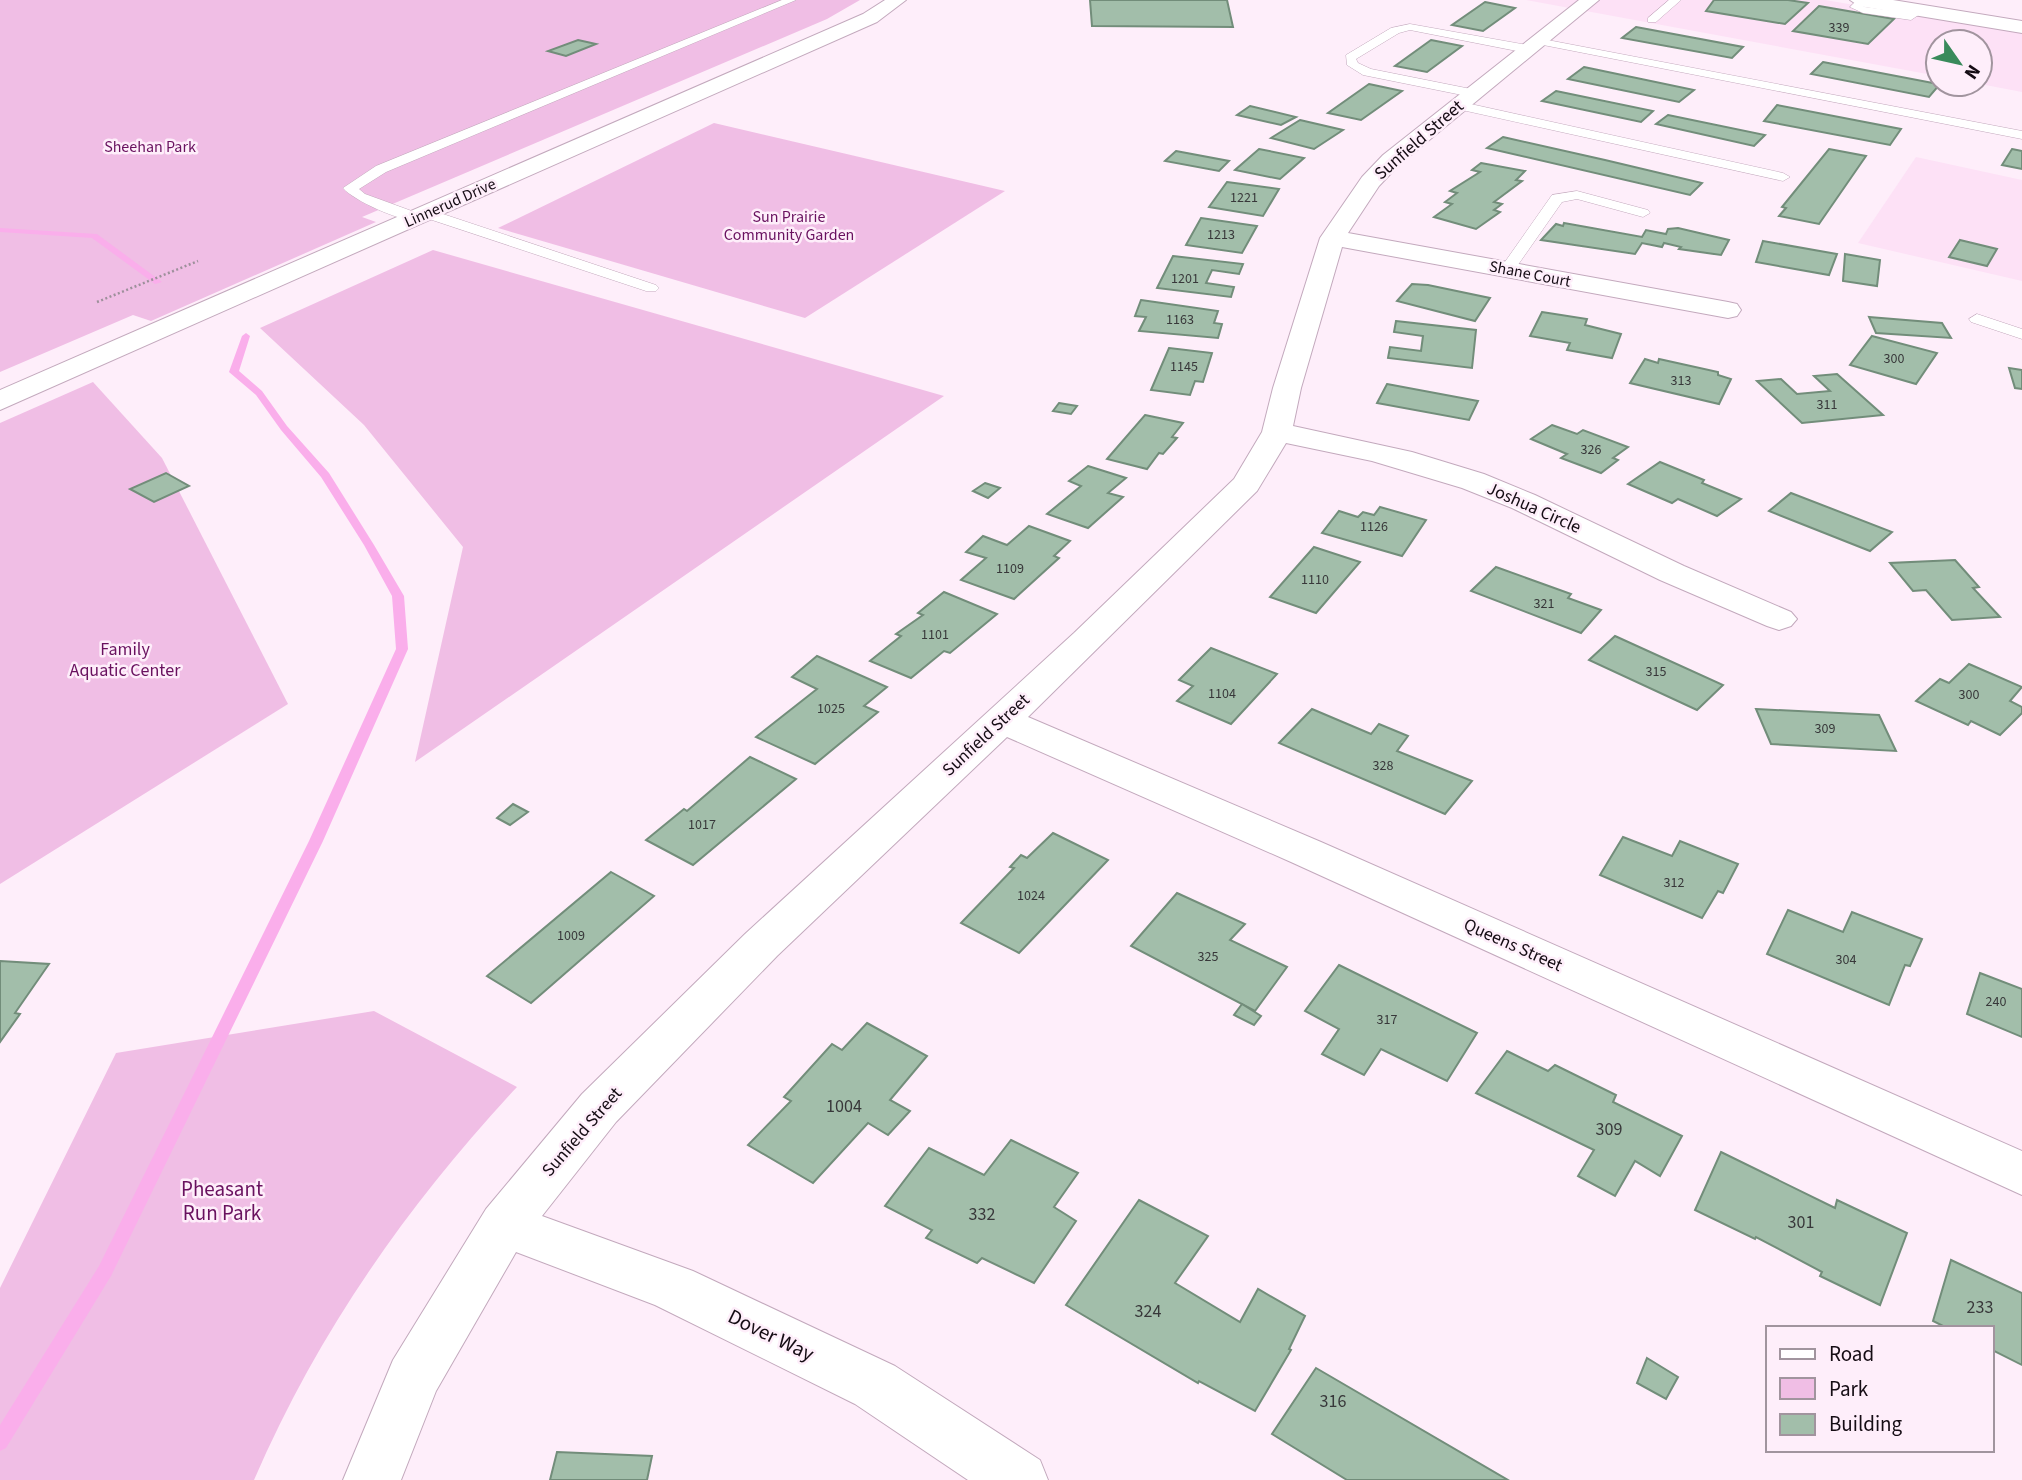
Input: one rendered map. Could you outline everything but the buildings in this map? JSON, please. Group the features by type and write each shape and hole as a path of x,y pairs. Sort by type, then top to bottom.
{"street":[{"name":"Linnerud Drive","path":"0,401 870,18 897,0"},
{"name":"Sunfield Street","path":"372,1480 413,1378 504,1225 599,1108 761,946 1087,641 1246,484 1277,432 1287,388 1332,238 1370,182 1391,160 1590,0"},
{"path":"1861,0 2022,27"},
{"name":"Shane Court","path":"1332,238 1728,310"},
{"name":"Joshua Circle","path":"1277,432 1434,468 1475,482 1530,503 1672,573 1779,619"},
{"name":"Queens Street","path":"1002,720 1331,863 2022,1174"},
{"name":"Dover Way","path":"504,1225 674,1288 875,1385 1019,1480"}],"lane":[{"path":"651,288 360,197 350,188 381,169 791,0"},
{"path":"1652,20 1676,0"},
{"path":"1783,177 1465,99 1367,72 1353,65 1350,58 1395,30 1410,27 1532,45 2022,135"},
{"path":"1508,270 1557,198 1577,195 1643,213"},
{"path":"1977,319 2022,334"}],"path":[{"path":"97,302 198,261"}],"shaded area":[{"path":"1526,0 1825,0 1992,28 1924,28 1924,73"},
{"path":"1994,28 2022,33 2022,92 1994,87"},
{"path":"1916,157 2022,180 2022,281 1858,243"}],"green space":[{"name":"Sheehan Park","path":"0,0 860,0 827,19 362,217 376,222 151,321 133,315 0,372"},
{"name":"Sun Prairie Community Garden","path":"714,123 1005,191 805,318 498,228"},
{"path":"433,250 944,396 415,762 463,547 364,425 260,328"},
{"name":"Family Aquatic Center","path":"93,382 162,458 288,704 0,884 0,423"},
{"name":"Pheasant Run Park","path":"374,1011 517,1087 439,1177 369,1272 307,1373 254,1480 0,1480 0,1288 116,1053"}],"waterway":[{"path":"0,230 94,236 158,282"},
{"path":"0,1442 105,1271 316,841 402,649 398,596 369,545 325,475 284,428 259,393 234,372 246,336"}]}
